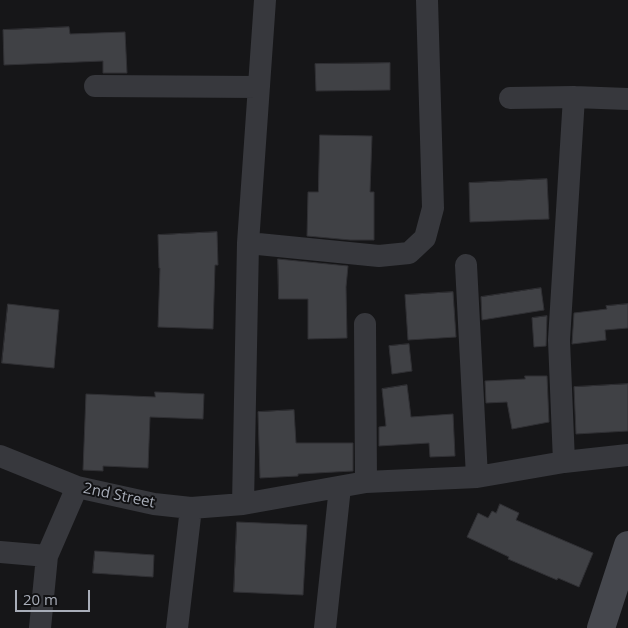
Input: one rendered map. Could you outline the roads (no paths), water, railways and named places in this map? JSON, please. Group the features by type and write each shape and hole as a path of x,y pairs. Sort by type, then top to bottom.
{"main road":[{"path":"601,628 626,557"}],"street":[{"path":"243,504 248,243 264,0"},
{"path":"248,243 379,256 409,253 425,238 433,208 428,0"},
{"path":"95,86 259,87"},
{"path":"564,462 559,340 574,97"},
{"path":"510,98 574,97 628,99"},
{"path":"466,265 477,477"},
{"path":"365,324 366,482"},
{"name":"2nd Street","path":"0,456 77,487 154,504 191,508 243,504 366,482 477,477 564,462 628,456"},
{"path":"40,628 47,556 77,487"},
{"path":"325,628 340,487"},
{"path":"178,628 191,508"},
{"path":"0,552 47,556"}]}
